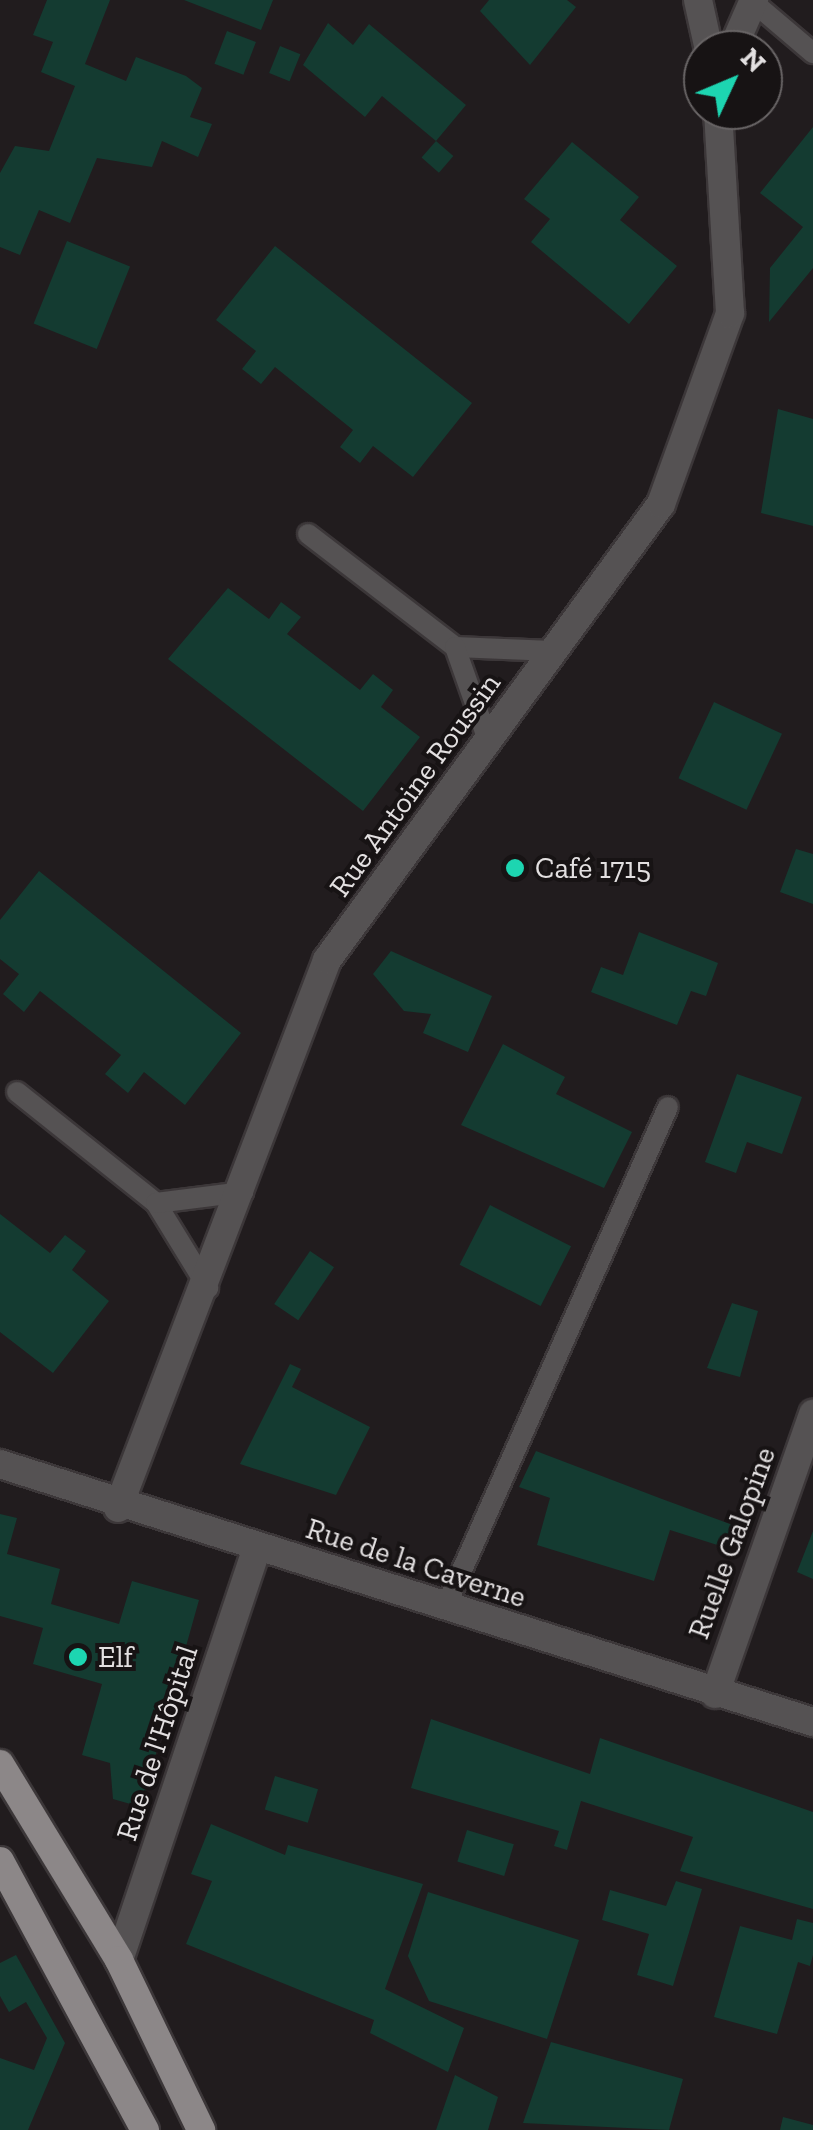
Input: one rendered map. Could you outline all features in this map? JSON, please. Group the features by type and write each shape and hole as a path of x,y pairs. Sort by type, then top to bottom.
{"main road":[{"path":"0,1764 119,1960 202,2130"},
{"path":"0,1862 145,2130"}],"street":[{"path":"698,0 705,30"},
{"path":"741,30 754,1"},
{"name":"Rue Antoine Roussin","path":"118,1508 208,1290 327,960 661,504 730,313 719,130"},
{"name":"Ruelle Galopine","path":"716,1694 813,1414"},
{"name":"Rue de la Caverne","path":"0,1464 118,1508 257,1547 813,1722"},
{"name":"Rue de l'Hôpital","path":"119,1960 257,1547"}],"lane":[{"path":"754,1 813,54"},
{"path":"308,534 455,647 488,740"},
{"path":"455,647 553,650"},
{"path":"17,1092 156,1203 208,1290"},
{"path":"446,1606 668,1107"},
{"path":"156,1203 244,1192"}],"building":[{"path":"47,0 110,0 85,64 126,81 136,57 186,76 202,88 190,117 212,124 198,157 162,141 152,167 97,158 70,223 39,210 20,255 0,247 0,173 15,146 49,151 75,86 41,72 53,42 33,35"},
{"path":"184,0 273,0 261,30"},
{"path":"489,0 567,0 576,7 530,65 480,11"},
{"path":"328,23 353,45 369,24 466,105 436,141 382,96 365,117 303,65"},
{"path":"227,31 256,42 243,75 214,64"},
{"path":"280,46 300,54 290,81 269,73"},
{"path":"813,127 813,268 769,322 770,268 803,227 760,193"},
{"path":"436,141 453,156 439,173 422,158"},
{"path":"572,142 639,197 620,220 677,266 629,324 531,242 550,219 524,199"},
{"path":"67,241 130,266 97,349 34,324"},
{"path":"275,246 472,403 413,477 373,446 360,463 340,447 353,430 275,367 261,384 242,369 256,351 216,320"},
{"path":"778,409 813,419 813,526 761,513"},
{"path":"228,588 269,619 281,602 301,617 287,634 360,690 373,674 393,690 381,707 420,737 363,811 168,659"},
{"path":"714,702 782,734 746,810 679,778"},
{"path":"796,849 813,854 813,904 780,892"},
{"path":"39,871 241,1033 185,1105 144,1072 128,1093 105,1074 121,1055 40,991 24,1012 3,994 19,974 0,959 0,920"},
{"path":"639,932 718,963 706,996 691,991 677,1025 591,992 601,967 623,975"},
{"path":"391,951 492,996 468,1052 423,1033 431,1014 404,1011 373,974"},
{"path":"503,1044 565,1077 556,1094 632,1132 604,1188 461,1125"},
{"path":"737,1074 802,1097 782,1154 747,1142 736,1173 705,1162"},
{"path":"490,1205 571,1246 541,1306 460,1265"},
{"path":"0,1214 50,1253 65,1235 86,1251 72,1270 109,1301 53,1373 0,1332"},
{"path":"310,1251 334,1267 298,1320 274,1304"},
{"path":"732,1303 758,1311 740,1377 707,1368"},
{"path":"290,1364 301,1369 292,1387 370,1427 336,1495 240,1464"},
{"path":"536,1451 741,1528 730,1549 670,1530 654,1581 537,1545 550,1498 519,1487"},
{"path":"0,1514 17,1518 7,1554 60,1569 51,1604 119,1624 132,1581 199,1600 141,1807 113,1799 110,1763 82,1755 102,1684 33,1664 43,1628 0,1616"},
{"path":"813,1531 813,1579 797,1572"},
{"path":"431,1719 590,1774 600,1738 813,1812 813,1909 680,1871 693,1837 581,1801 567,1850 554,1846 559,1831 411,1788"},
{"path":"275,1776 318,1789 308,1823 265,1809"},
{"path":"211,1824 285,1855 288,1845 423,1884 385,1989 464,2028 448,2072 370,2033 374,2020 186,1944 212,1881 191,1874"},
{"path":"467,1830 514,1844 504,1876 457,1862"},
{"path":"676,1881 702,1889 673,1986 637,1975 649,1934 602,1920 610,1890 666,1906"},
{"path":"428,1892 579,1940 547,2039 429,2001 408,1956"},
{"path":"797,1919 813,1923 813,1955 810,1966 798,1962 777,2034 714,2017 740,1926 792,1940"},
{"path":"16,1955 65,2043 28,2130 0,2130 0,2058 34,2070 47,2038 26,2002 9,2012 0,1996 0,1963"},
{"path":"551,2042 683,2079 669,2130 523,2123"},
{"path":"455,2075 498,2097 488,2130 436,2130"},
{"path":"783,2117 813,2125 813,2130 780,2130"}],"place":[{"name":"Café 1715","path":"515,868"},
{"name":"Elf","path":"78,1657"}]}
